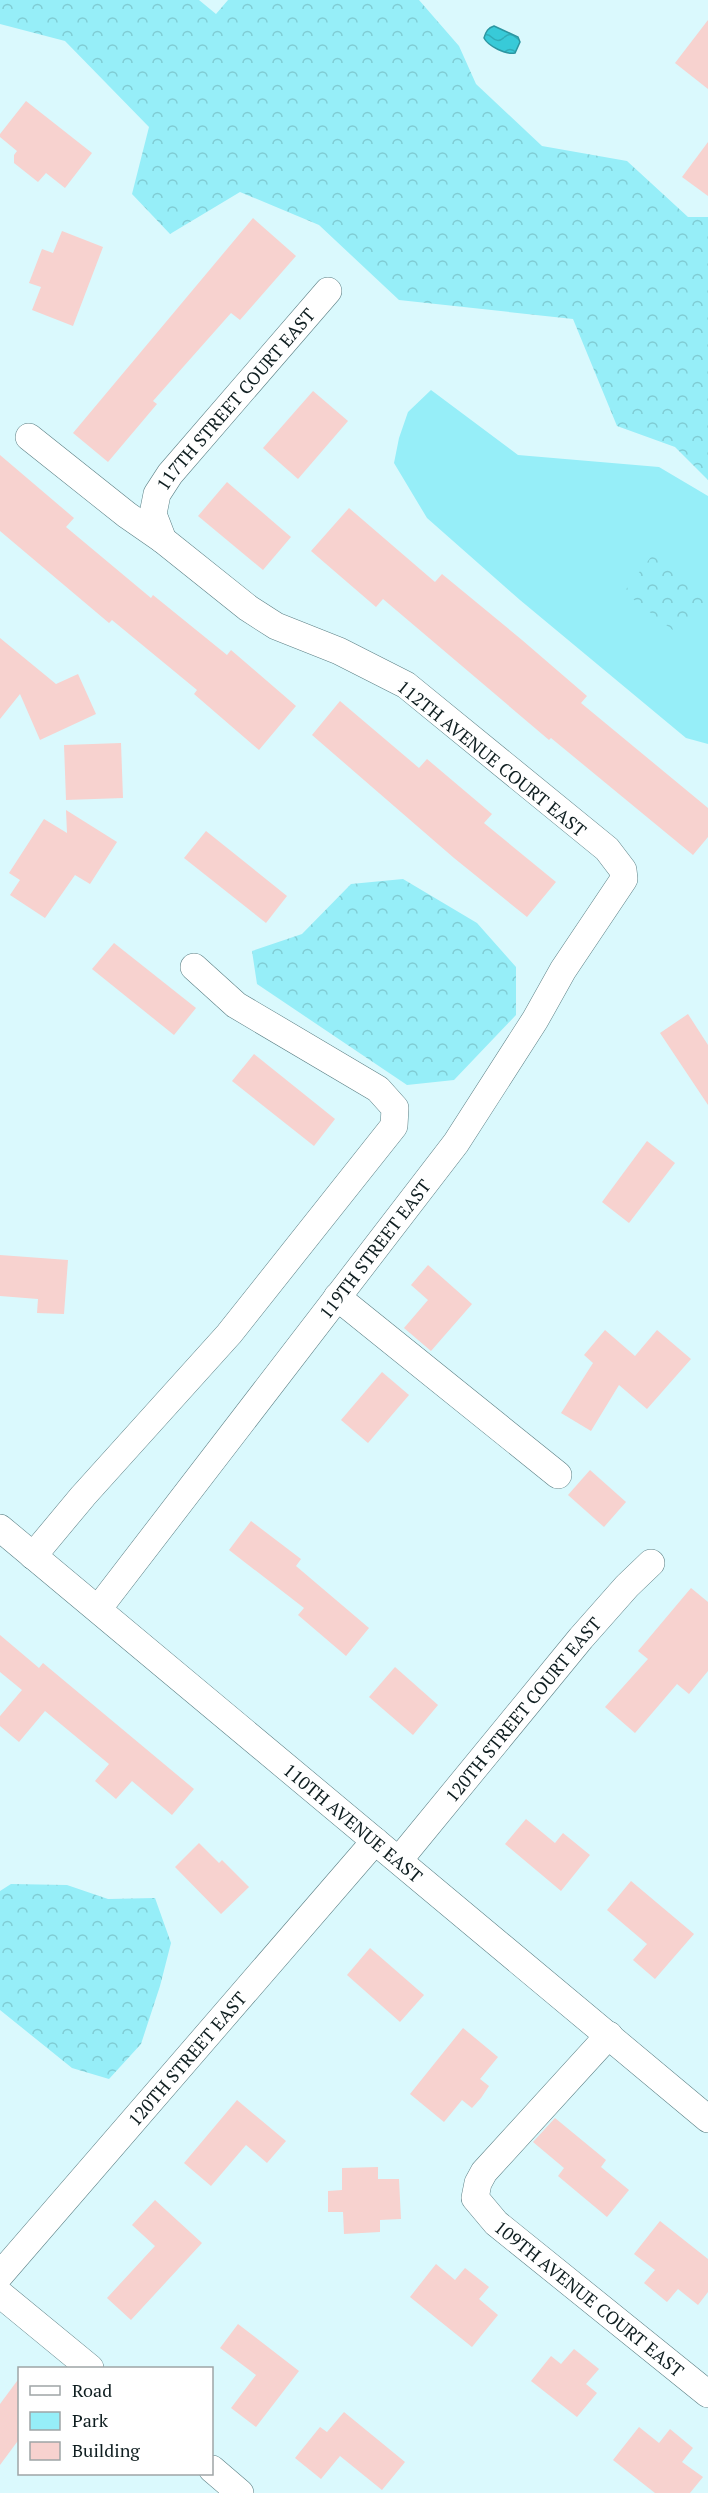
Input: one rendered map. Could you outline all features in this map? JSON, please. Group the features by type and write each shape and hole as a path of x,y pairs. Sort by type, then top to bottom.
{"street":[{"name":"117TH STREET COURT EAST","path":"163,540 153,514 157,494 170,474 328,291"},
{"name":"112TH AVENUE COURT EAST","path":"30,437 248,608 276,626 339,651 406,685 607,849 623,870"},
{"name":"119TH STREET EAST","path":"98,1609 456,1143 535,1020 563,970 619,889 624,879 623,870"},
{"path":"33,1556 83,1496 229,1334 394,1126 395,1108 378,1089 236,1005 194,967"},
{"path":"337,1297 558,1475"},
{"name":"110TH AVENUE EAST","path":"0,1528 708,2119"},
{"name":"120TH STREET COURT EAST","path":"399,1860 581,1638 627,1586 651,1563"},
{"name":"120TH STREET EAST","path":"0,2275 375,1841"},
{"name":"109TH AVENUE COURT EAST","path":"609,2035 484,2172 478,2183 475,2198 496,2223 708,2394"},
{"path":"0,2294 89,2367"},
{"path":"213,2470 240,2493"}],"green space":[{"path":"0,0 199,0 216,14 228,0 419,0 459,46 476,84 542,146 627,161 688,217 708,217 708,480 675,447 617,426 573,319 399,300 319,225 240,192 170,234 132,194 149,127 65,41 0,24"},
{"path":"431,390 518,455 659,467 708,496 708,744 686,738 520,600 427,518 394,463 408,412"},
{"path":"654,553 708,597 679,635 624,592"},
{"path":"403,879 477,923 516,967 516,1015 454,1080 407,1085 257,984 252,951 302,934 351,884"},
{"path":"11,1884 67,1885 108,1899 155,1898 171,1943 141,2044 109,2079 72,2068 0,2010 0,1891"}],"water":[{"path":"494,26 518,37 520,42 515,53 502,51 486,41 484,38 486,32"}],"building":[{"path":"708,20 708,89 675,63"},
{"path":"26,101 92,153 65,188 46,173 38,182 14,163 14,155 17,151 0,137"},
{"path":"708,142 708,196 682,177"},
{"path":"253,218 296,256 240,320 231,313 153,401 157,404 108,462 73,433"},
{"path":"62,231 103,247 73,326 32,310 41,287 29,283 42,249 53,253"},
{"path":"313,391 348,421 298,479 263,448"},
{"path":"0,455 74,518 66,527 151,598 153,595 227,655 231,650 296,706 259,750 194,694 197,690 112,620 109,623 0,531"},
{"path":"227,482 291,537 263,570 198,516"},
{"path":"349,508 435,582 442,574 522,640 587,696 581,703 708,808 708,837 693,855 551,738 549,740 383,599 376,607 311,551"},
{"path":"0,638 56,684 78,674 96,714 40,740 20,694 0,719"},
{"path":"340,701 419,768 427,759 492,814 484,823 556,882 527,917 454,858 312,735"},
{"path":"121,743 123,798 66,800 64,745"},
{"path":"66,810 117,842 90,884 75,875 45,918 10,895 20,880 9,873 44,819 67,833"},
{"path":"206,831 287,896 266,923 184,858"},
{"path":"114,943 196,1008 174,1035 92,969"},
{"path":"688,1014 708,1045 708,1105 660,1033"},
{"path":"254,1054 335,1119 314,1146 232,1081"},
{"path":"647,1141 675,1163 629,1223 602,1202"},
{"path":"0,1255 68,1260 64,1314 37,1313 38,1299 0,1296"},
{"path":"428,1265 472,1304 431,1351 404,1328 428,1300 411,1285"},
{"path":"605,1330 635,1356 657,1330 691,1359 647,1409 619,1385 591,1431 561,1413 593,1363 584,1355"},
{"path":"382,1372 409,1395 368,1443 341,1420"},
{"path":"590,1470 626,1502 604,1527 568,1495"},
{"path":"251,1521 301,1559 296,1566 369,1628 346,1656 298,1615 304,1608 229,1550"},
{"path":"691,1588 708,1602 708,1671 689,1694 677,1684 635,1733 605,1707 648,1659 638,1651"},
{"path":"0,1635 39,1668 43,1663 194,1789 172,1815 132,1781 116,1799 95,1781 109,1764 45,1711 19,1742 0,1726 0,1716 22,1690 0,1672"},
{"path":"395,1667 438,1705 413,1735 369,1697"},
{"path":"526,1819 555,1843 563,1833 590,1855 561,1891 505,1844"},
{"path":"199,1843 219,1863 222,1860 249,1887 221,1914 175,1867"},
{"path":"631,1881 694,1934 655,1979 633,1960 647,1944 607,1910"},
{"path":"370,1948 424,1995 400,2022 347,1975"},
{"path":"463,2028 498,2057 480,2079 489,2086 481,2098 472,2108 462,2100 444,2122 410,2094"},
{"path":"237,2100 286,2141 267,2163 246,2145 211,2186 184,2163"},
{"path":"555,2118 606,2160 601,2167 629,2190 607,2217 558,2176 564,2168 533,2142"},
{"path":"378,2167 378,2179 399,2179 401,2219 380,2220 380,2232 344,2234 343,2212 328,2212 328,2191 342,2190 342,2168"},
{"path":"155,2200 202,2243 131,2320 107,2298 155,2246 132,2225"},
{"path":"660,2221 708,2259 708,2292 698,2305 678,2289 667,2302 644,2283 655,2270 634,2254"},
{"path":"436,2264 455,2280 465,2268 489,2287 479,2299 498,2315 472,2347 410,2297"},
{"path":"238,2324 299,2371 256,2427 231,2408 256,2375 220,2348"},
{"path":"574,2349 599,2369 586,2384 597,2393 577,2417 531,2381 551,2356 561,2364"},
{"path":"18,2380 18,2441 0,2465 0,2404"},
{"path":"344,2412 405,2462 382,2490 340,2456 321,2479 295,2458 320,2427 327,2432"},
{"path":"639,2427 659,2443 670,2429 693,2448 682,2462 703,2477 690,2493 655,2493 613,2460"}]}
